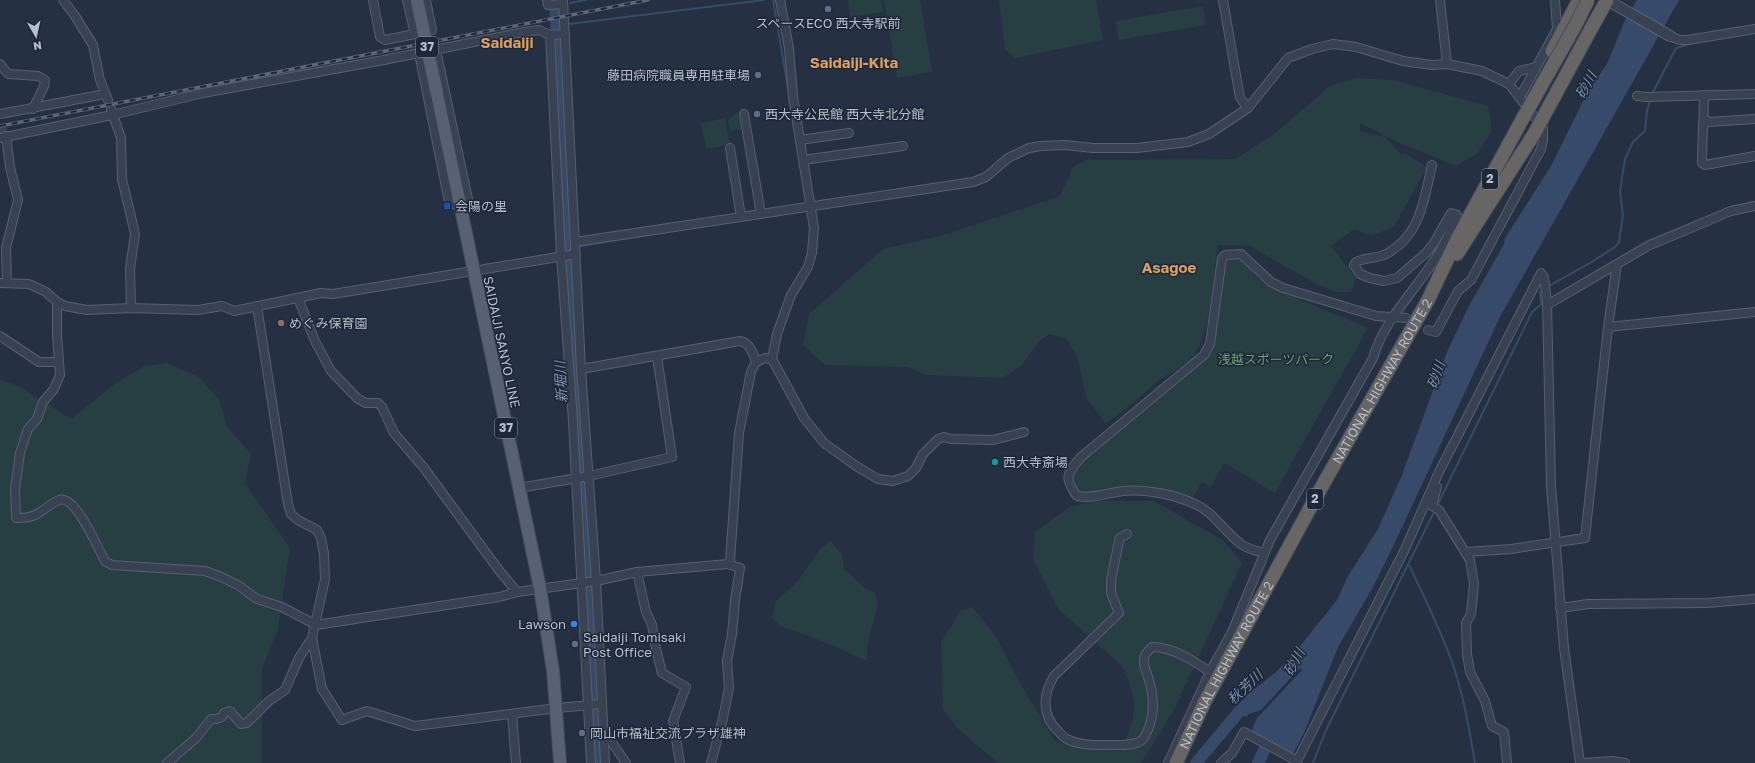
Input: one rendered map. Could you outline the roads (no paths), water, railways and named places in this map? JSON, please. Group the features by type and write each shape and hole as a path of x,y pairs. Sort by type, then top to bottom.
{"highway":[{"path":"1520,116 1579,0"},
{"path":"1520,116 1575,26 1588,0"},
{"path":"1428,300 1534,134 1607,0"},
{"name":"NATIONAL HIGHWAY ROUTE 2","path":"1176,763 1201,700 1428,300 1457,239 1486,172 1520,116"}],"main road":[{"name":"SAIDAIJI SANYO LINE","path":"417,0 540,588 557,708 560,763"}],"street":[{"path":"0,114 106,97 100,80 97,61 92,45 75,16 63,0"},
{"path":"373,0 380,37 385,40 432,30 426,0"},
{"path":"408,0 415,34"},
{"path":"780,0 789,48 793,97 814,228 812,253 808,267 791,295 777,334 772,360 804,418 824,442 856,466 878,479 893,481 908,476 916,468 922,454 938,439 944,437 951,439 993,440 1024,432"},
{"path":"1223,0 1240,98 1248,108"},
{"path":"1440,0 1447,64"},
{"path":"1520,98 1558,29 1555,0"},
{"path":"1607,0 1680,40 1755,29"},
{"path":"549,2 562,2 575,242 569,254 579,420 588,476 595,581 600,704 604,730 605,763"},
{"path":"563,34 551,35 538,30 203,93 111,112 3,137 18,200 6,248 4,283 29,284 46,292 57,302 65,306 87,310 131,308 198,310 222,306 234,311 298,298 569,254"},
{"path":"551,35 560,204 569,254 581,369 576,477 591,763"},
{"path":"575,242 973,182 986,177 1008,158 1029,148 1041,146 1066,145 1093,148 1136,148 1188,142 1209,134 1248,108 1288,58 1312,49 1333,44 1356,48 1403,61 1432,65 1447,64 1482,71 1509,84 1543,128 1543,141 1540,149 1471,280 1458,291 1436,332 1428,330"},
{"path":"419,53 449,202 453,204 466,202 468,199 436,50"},
{"path":"553,60 565,60"},
{"path":"0,64 8,74 38,76 45,80 44,86 33,109"},
{"path":"1509,84 1520,71 1532,68 1535,70"},
{"path":"1637,96 1651,97 1755,94"},
{"path":"1704,95 1702,163 1705,165 1755,156"},
{"path":"111,112 122,138 122,179 135,234 130,269 131,308"},
{"path":"744,114 761,214"},
{"path":"1704,118 1708,122 1755,119"},
{"path":"800,140 849,132"},
{"path":"803,160 903,146"},
{"path":"730,148 741,217"},
{"path":"1168,763 1201,700 1210,672 1232,632 1264,553 1283,514 1291,503 1373,358 1376,348 1393,317 1436,259 1457,215 1451,213 1434,243 1397,278 1384,281 1370,278 1357,271 1354,263 1359,260 1388,254 1411,234 1420,216 1432,166"},
{"path":"560,204 572,202"},
{"path":"1547,304 1648,246 1731,211 1755,206"},
{"path":"1264,553 1242,545 1207,511 1195,504 1170,496 1152,491 1123,491 1086,498 1077,496 1069,485 1069,472 1086,453 1204,355 1210,344 1222,258 1225,255 1241,254 1271,282 1283,288 1376,316 1406,318"},
{"path":"1466,552 1556,543 1585,538 1608,327 1617,264"},
{"path":"1221,763 1232,753 1244,732 1297,762 1405,549 1439,472 1541,273 1544,277 1547,304 1550,486 1564,648 1580,763"},
{"path":"298,298 315,340 331,371 351,394 358,399 366,403 378,404 382,407 394,434 424,468 498,570 517,592"},
{"path":"57,302 58,362 60,375 54,389 43,402 37,419 28,429 20,453 15,489 16,518 35,516 60,500 65,499 83,519 106,562 112,565 205,571 220,576 238,585 257,599 282,607 316,624 498,597 517,592 595,581 637,572 728,564 740,568 732,634 727,661 729,688 711,763"},
{"path":"167,763 196,738 211,719 216,720 222,717 224,713 230,711 241,724 247,723 269,701 285,690 300,658 312,638 325,579 324,554 317,530 298,520 291,514 288,504 257,306"},
{"path":"1608,327 1755,312"},
{"path":"0,336 39,362 58,362"},
{"path":"581,369 740,341 747,344 752,351 756,362"},
{"path":"519,488 588,476 672,457 657,356"},
{"path":"728,564 730,561 739,433 751,372 756,362 765,358 772,360"},
{"path":"1439,472 1439,478 1432,506 1436,509 1466,552 1470,560 1474,584 1471,614 1466,623 1468,664 1470,672 1488,707 1492,726 1504,732 1507,763"},
{"path":"1126,534 1120,538 1119,541 1111,580 1111,593 1119,613 1054,676 1048,686 1045,697 1046,710 1053,726 1066,738 1088,745 1125,745 1141,741 1148,732 1153,713 1153,698 1144,666 1144,657 1152,647 1161,647 1186,658 1210,672"},
{"path":"637,572 646,612 652,625 662,673 686,687 673,721 680,763"},
{"path":"1560,608 1588,604 1707,603 1755,599"},
{"path":"312,638 322,689 342,720 366,711 415,726 600,704"},
{"path":"512,714 516,763"},
{"path":"604,730 626,763"},
{"path":"1583,763 1612,761 1625,763"}],"water":[{"path":"1637,0 1679,0 1500,317 1390,553 1372,589 1338,647 1304,733 1293,754 1251,732 1257,718 1302,670 1300,668 1261,710 1249,714 1246,717 1235,708 1248,694 1276,672 1293,655 1337,600 1348,576 1378,529 1402,475 1447,352 1469,306 1504,244 1505,238 1551,166 1588,91 1607,64 1625,20"}],"waterway":[{"name":"新堀川","path":"555,0 597,763"},
{"path":"570,3 586,0"},
{"path":"569,24 764,0"},
{"path":"773,0 788,88"},
{"path":"1652,94 1676,48 1693,43"},
{"path":"1547,287 1590,263 1615,247 1619,242 1623,215 1620,192 1625,159 1633,142 1645,131 1647,111 1650,100"},
{"path":"1549,299 1648,241 1731,207 1755,202"},
{"path":"580,246 667,232"},
{"path":"1541,304 1540,292 1544,290"},
{"path":"1437,506 1532,312 1544,302"},
{"path":"1313,763 1326,730 1435,510"},
{"path":"1409,565 1436,623 1455,672 1465,710 1475,763"},
{"name":"秋芳川","path":"1196,763 1238,713 1251,700"},
{"name":"砂川","path":"1258,763 1272,733"}],"tunnel":[{"path":"0,125 6,136"}],"railway":[{"path":"0,126 648,0"}],"place":[{"name":"スペースECO 西大寺駅前","path":"828,9"},
{"name":"藤田病院職員専用駐車場","path":"758,75"},
{"name":"西大寺公民館 西大寺北分館","path":"757,114"},
{"name":"会陽の里","path":"447,206"},
{"name":"めぐみ保育園","path":"281,323"},
{"name":"西大寺斎場","path":"995,462"},
{"name":"Lawson","path":"574,624"},
{"name":"Saidaiji Tomisaki Post Office","path":"575,644"},
{"name":"岡山市福祉交流プラザ雄神","path":"582,733"}],"district":[{"name":"Saidaiji","path":"507,43"},
{"name":"Saidaiji-Kita","path":"854,63"},
{"name":"Asagoe","path":"1169,268"}],"park label":[{"name":"浅越スポーツパーク","path":"1276,359"}]}
